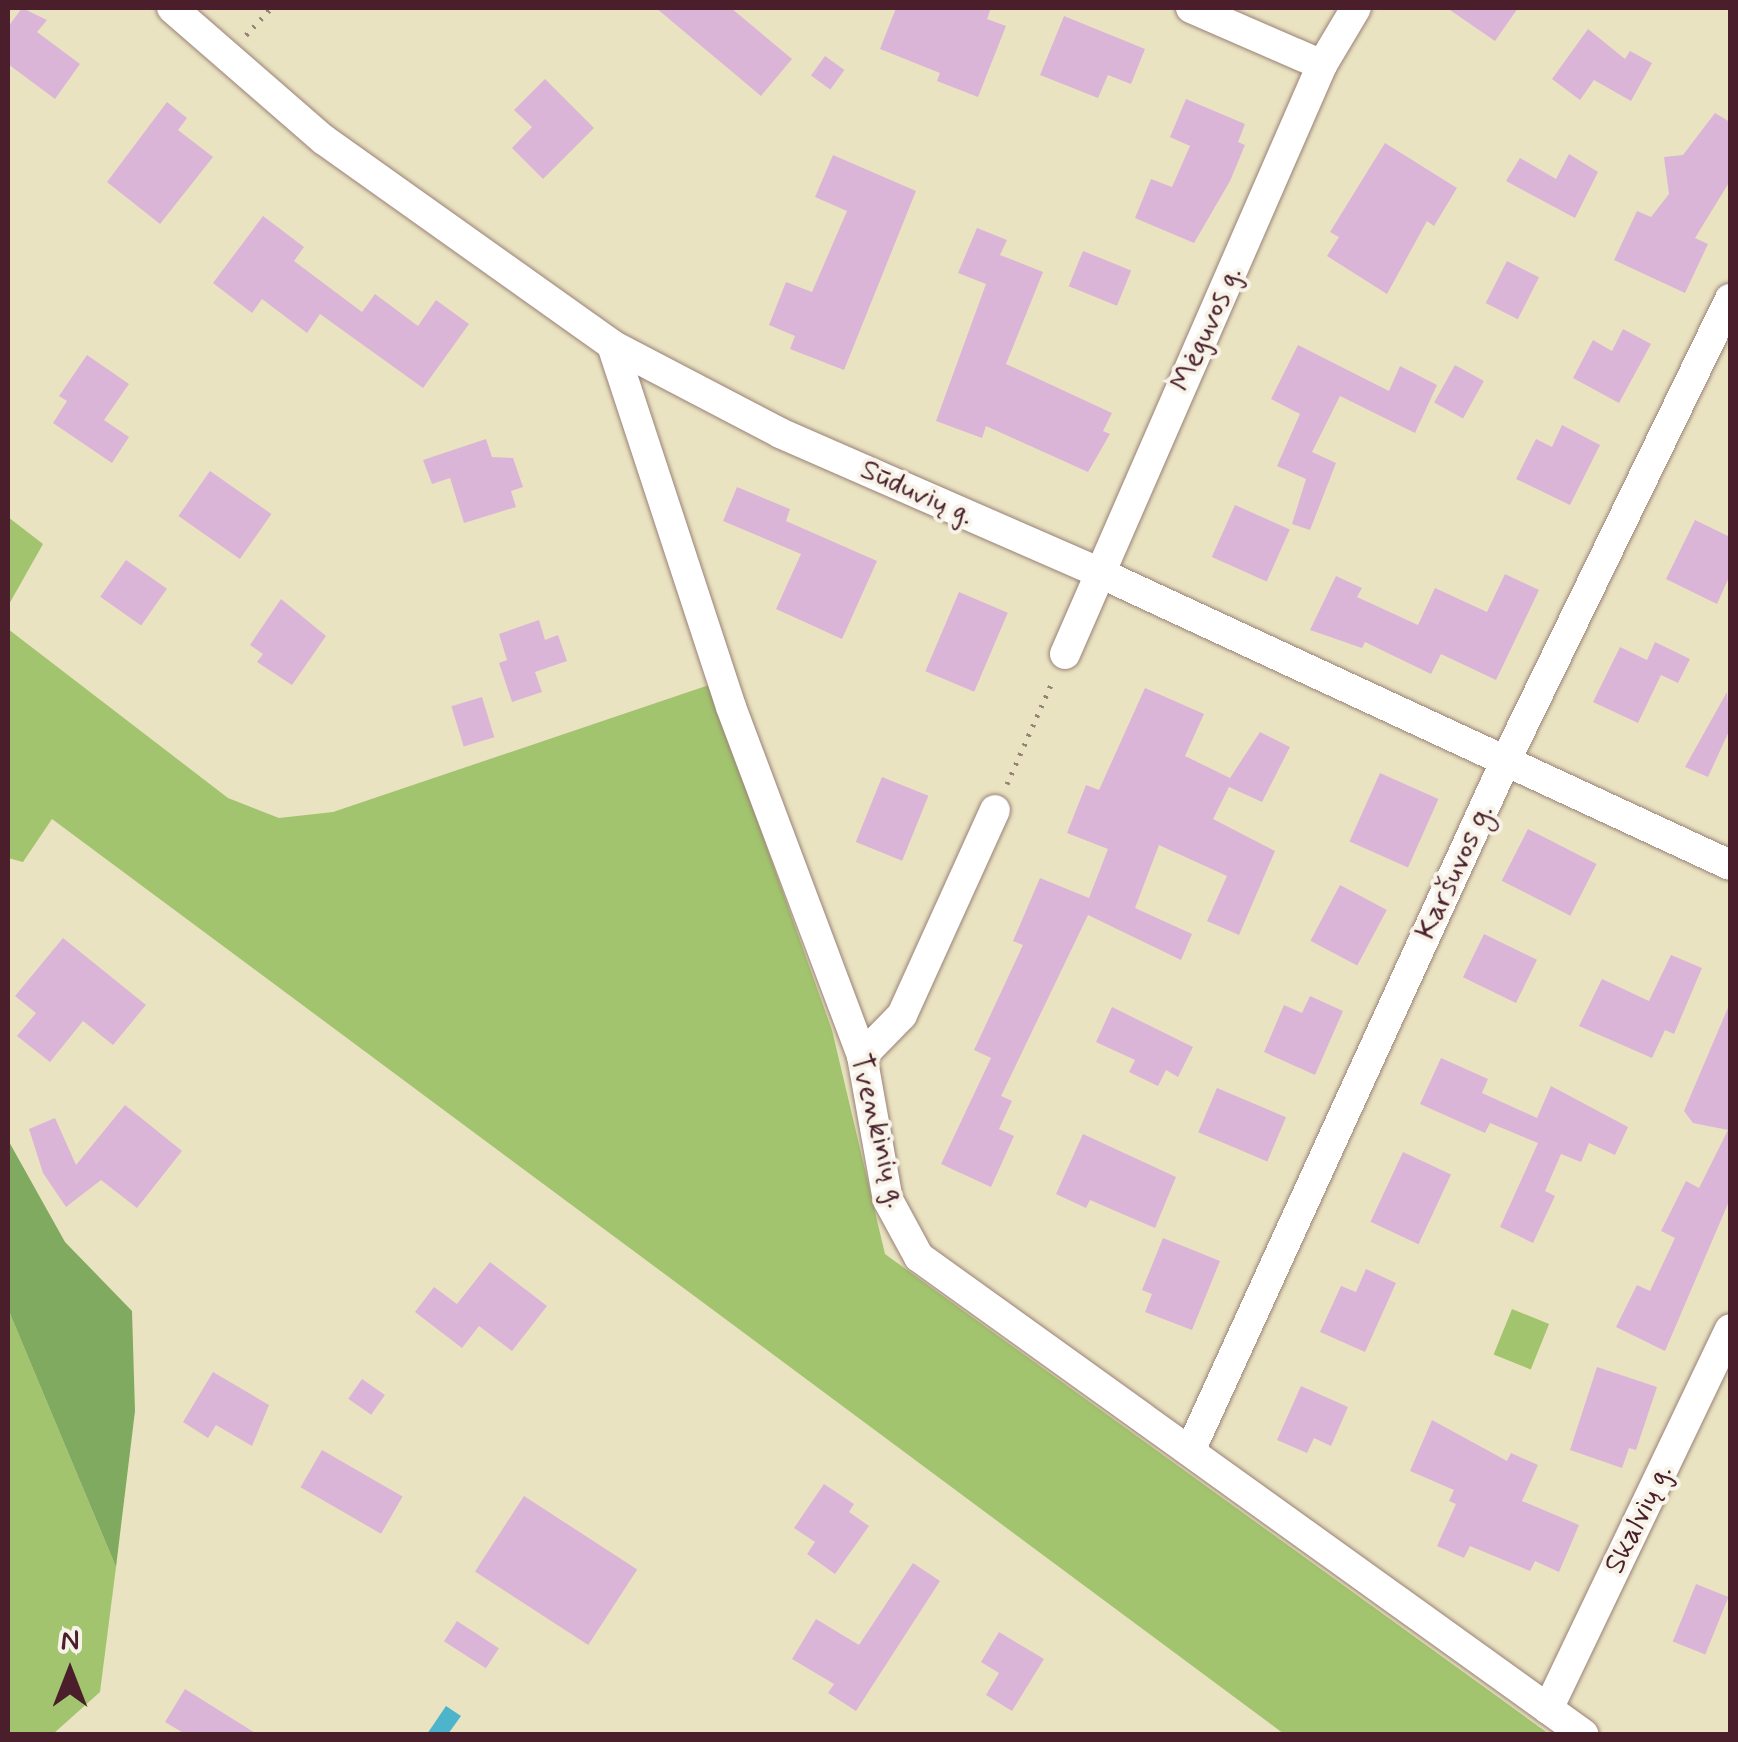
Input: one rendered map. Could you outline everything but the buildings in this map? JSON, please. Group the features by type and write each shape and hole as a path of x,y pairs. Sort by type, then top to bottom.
{"street":[{"name":"Sūduvių g.","path":"172,8 324,140 612,345 780,433 1100,573 1730,865"},
{"path":"1191,8 1322,66"},
{"name":"Mėguvos g.","path":"1065,654 1322,66 1356,8"},
{"name":"Karšuvos g.","path":"1190,1451 1505,762 1730,299"},
{"name":"Tvenkinių g.","path":"612,345 731,707 862,1056 888,1200 919,1257 1582,1734"},
{"path":"862,1056 902,1015 996,810"},
{"name":"Skalvių g.","path":"1548,1709 1730,1329"}],"path":[{"path":"996,810 1065,654"}],"green space":[{"path":"8,517 43,544 8,606"},
{"path":"8,629 228,798 279,818 333,812 709,685 832,1030 885,1254 1549,1734 1284,1734 52,819 23,862 8,858"},
{"path":"8,1140 65,1242 132,1311 135,1411 116,1567 8,1309"},
{"path":"8,1309 116,1567 100,1692 53,1734 8,1734"},
{"path":"1512,1309 1549,1324 1531,1369 1494,1354"}],"water":[{"path":"446,1706 461,1716 448,1734 427,1734"}]}
